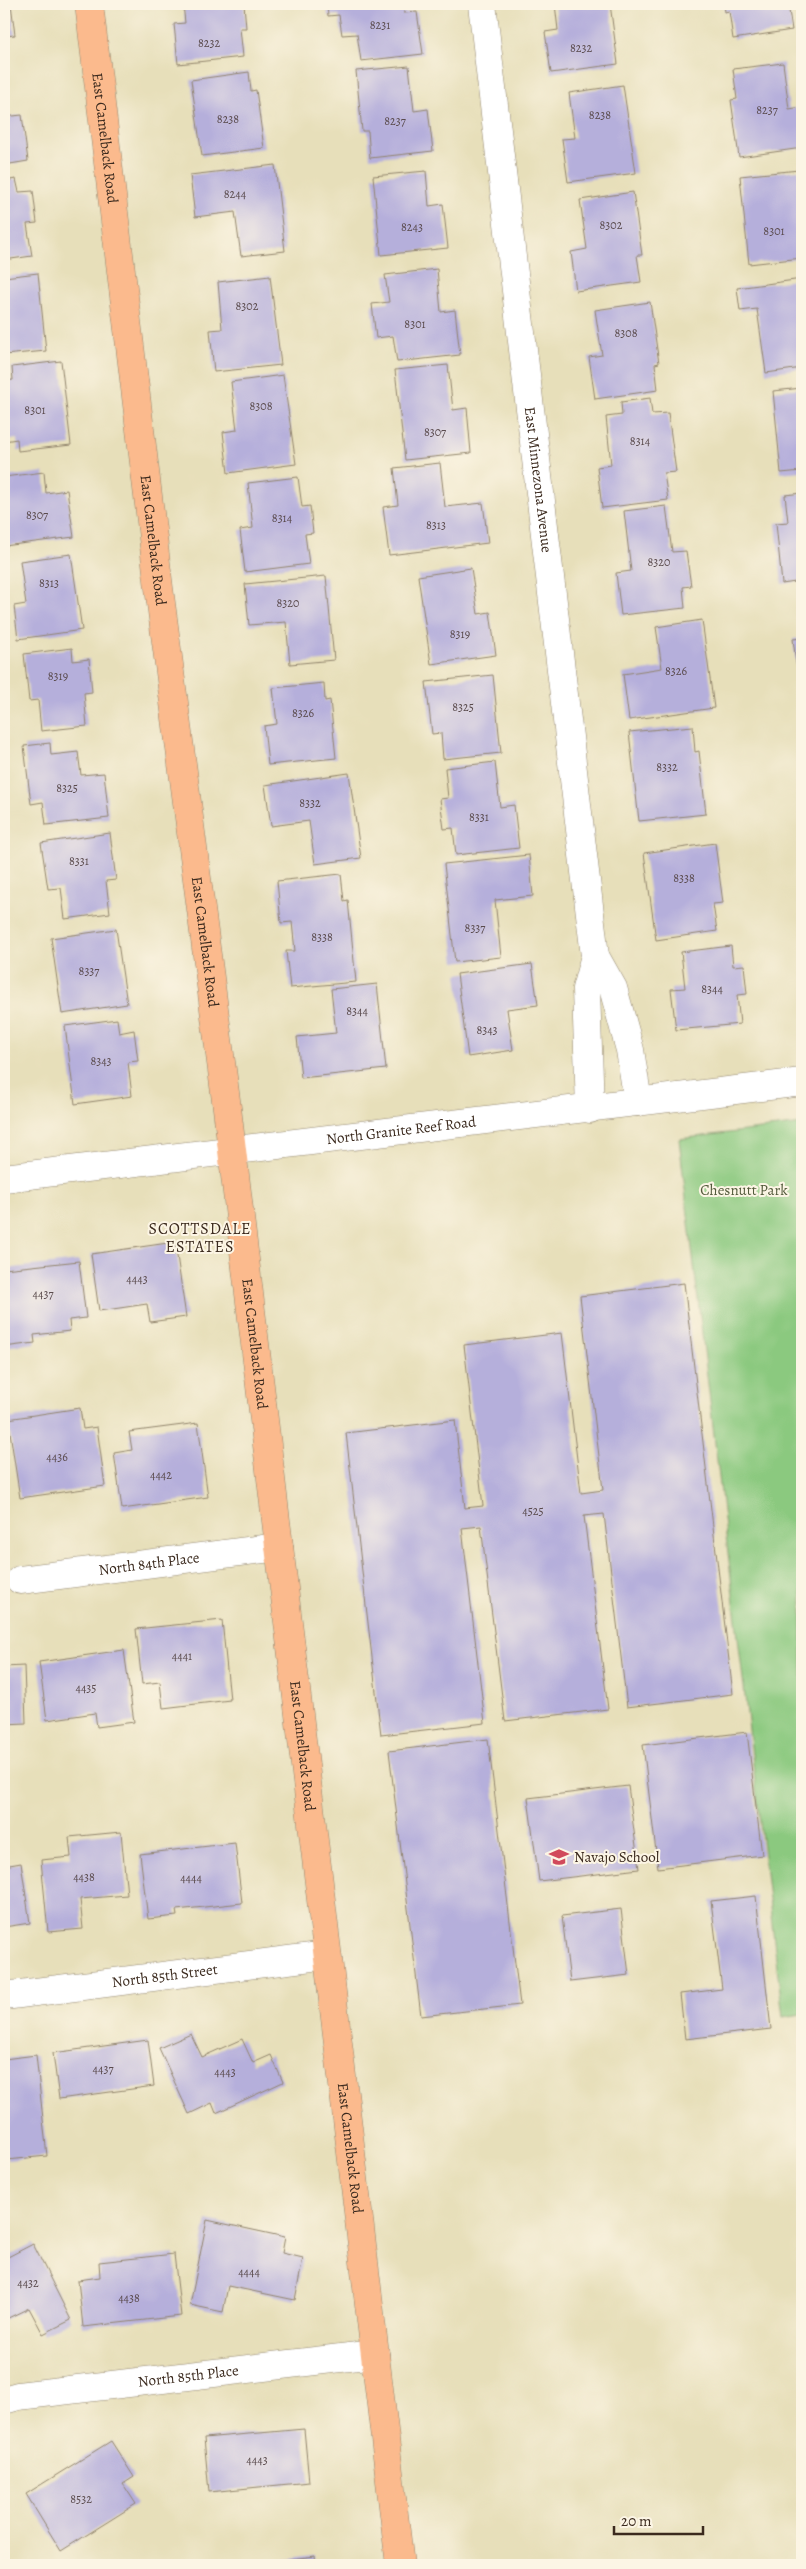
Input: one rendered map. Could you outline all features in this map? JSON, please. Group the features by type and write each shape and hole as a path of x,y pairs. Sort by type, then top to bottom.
{"main road":[{"name":"East Camelback Road","path":"89,4 159,588 232,1152 400,2565"}],"street":[{"name":"East Minnezona Avenue","path":"482,4 595,956 586,989 590,1109"},
{"name":"East Minnezona Avenue","path":"595,956 614,988 630,1050 638,1102"},
{"name":"North Granite Reef Road","path":"4,1178 801,1084"},
{"name":"North 84th Place","path":"20,1580 279,1547"},
{"name":"North 85th Street","path":"4,1996 327,1955"},
{"name":"North 85th Place","path":"4,2400 18,2396 375,2354"}],"green space":[{"name":"Chesnutt Park","path":"802,1124 802,2014 783,2017 679,1139"}],"building":[{"path":"4,4 11,4 15,35 4,36"},
{"path":"183,4 244,4 246,28 240,28 243,57 178,64 174,24 185,23"},
{"path":"327,4 403,4 404,13 417,12 423,54 361,61 357,34 342,35 339,15 328,16"},
{"path":"555,4 610,4 618,64 551,73 545,32 558,30"},
{"path":"724,4 788,4 792,30 733,39 729,11 725,12"},
{"path":"4,41 8,70 4,70"},
{"path":"783,63 789,109 802,107 802,148 739,157 731,100 737,99 733,69"},
{"path":"409,66 414,111 428,109 433,151 370,158 368,131 362,131 356,71"},
{"path":"249,72 251,91 256,90 264,148 202,156 191,80"},
{"path":"623,85 636,173 568,182 562,139 575,138 569,93"},
{"path":"22,115 28,161 4,165 4,117"},
{"path":"275,165 285,251 241,256 235,212 195,217 190,175"},
{"path":"799,170 802,203 802,258 749,264 740,176"},
{"path":"426,171 429,206 443,204 448,248 381,255 373,176"},
{"path":"16,179 19,192 33,191 37,223 27,224 32,256 4,260 4,181"},
{"path":"633,192 642,255 637,255 641,282 576,291 571,252 587,249 580,200"},
{"path":"437,269 441,312 455,310 460,355 397,362 393,336 376,338 372,304 389,302 385,275"},
{"path":"38,273 46,351 4,355 4,277"},
{"path":"270,276 281,365 214,372 210,330 222,329 218,282"},
{"path":"802,279 802,368 766,373 757,309 740,311 737,288"},
{"path":"650,302 659,363 655,364 658,390 595,399 589,357 602,355 595,310"},
{"path":"61,361 71,445 18,451 17,439 4,441 4,381 13,380 12,367"},
{"path":"448,365 453,410 467,408 471,453 405,460 395,370"},
{"path":"283,375 296,464 228,473 223,432 237,430 231,382"},
{"path":"802,388 802,471 781,473 773,391"},
{"path":"650,398 652,414 668,413 676,472 664,473 668,500 602,508 597,467 611,465 606,417 622,415 621,402"},
{"path":"440,463 445,507 483,503 488,543 389,555 383,507 398,505 394,468"},
{"path":"44,472 46,493 67,490 74,537 4,546 4,477"},
{"path":"298,477 302,507 310,506 313,533 305,534 309,564 245,572 240,530 253,528 248,483"},
{"path":"802,493 802,581 782,584 776,523 788,522 785,495"},
{"path":"666,506 672,552 686,551 691,586 683,587 685,608 621,615 616,573 631,571 624,511"},
{"path":"71,554 82,630 18,639 14,606 26,604 20,561"},
{"path":"471,568 478,614 490,612 496,655 431,664 418,576"},
{"path":"326,576 334,660 290,664 286,622 249,625 245,584"},
{"path":"802,590 802,618 801,618 798,591"},
{"path":"702,620 714,708 629,720 623,674 662,668 656,627"},
{"path":"802,638 802,669 797,670 793,639"},
{"path":"72,648 73,661 89,659 92,692 84,693 87,726 41,731 38,700 29,701 24,654"},
{"path":"493,675 501,753 443,759 441,733 432,734 426,682"},
{"path":"324,683 325,701 330,700 336,758 268,765 264,726 277,724 273,688"},
{"path":"798,714 802,714 802,744 801,744"},
{"path":"693,726 695,752 699,751 706,814 639,821 629,732"},
{"path":"50,743 51,755 78,752 81,775 104,773 109,818 46,825 43,802 31,804 24,746"},
{"path":"495,762 500,807 514,805 519,848 456,855 453,828 444,829 440,799 448,798 445,768"},
{"path":"349,773 361,858 315,864 309,821 271,826 265,785"},
{"path":"110,833 116,880 106,881 110,913 65,919 61,888 48,889 41,843"},
{"path":"715,843 723,903 713,904 717,931 656,940 644,853"},
{"path":"529,855 533,896 495,900 501,957 455,962 444,864"},
{"path":"341,874 344,901 348,900 356,982 290,988 286,951 295,951 292,922 281,923 277,881"},
{"path":"116,929 127,1004 62,1014 51,938"},
{"path":"731,946 733,966 744,965 747,994 737,995 740,1024 676,1030 671,989 685,988 681,952"},
{"path":"532,964 538,1005 507,1009 513,1050 468,1057 457,974"},
{"path":"377,984 386,1069 301,1078 297,1037 336,1033 331,989"},
{"path":"117,1019 119,1033 134,1030 138,1061 128,1062 132,1096 75,1104 65,1026"},
{"path":"175,1242 186,1317 150,1322 147,1304 99,1311 91,1254"},
{"path":"79,1261 86,1318 69,1320 70,1331 34,1335 35,1343 4,1347 4,1269"},
{"path":"684,1283 733,1694 627,1707 604,1514 584,1516 608,1709 505,1721 481,1526 462,1528 485,1723 381,1735 346,1433 455,1420 465,1508 483,1506 464,1345 562,1333 581,1493 603,1490 580,1296"},
{"path":"80,1408 83,1429 97,1427 105,1486 20,1498 8,1419"},
{"path":"198,1423 208,1497 122,1509 114,1453 132,1450 129,1432"},
{"path":"222,1620 230,1700 163,1708 160,1682 142,1684 136,1629"},
{"path":"124,1650 134,1722 97,1727 95,1713 47,1720 39,1662"},
{"path":"24,1666 26,1723 4,1724 4,1667"},
{"path":"747,1732 762,1855 658,1868 643,1745"},
{"path":"488,1739 520,2005 421,2016 389,1751"},
{"path":"628,1786 639,1869 539,1881 528,1798"},
{"path":"121,1832 127,1895 80,1899 83,1929 48,1932 41,1860 71,1857 69,1837"},
{"path":"235,1843 242,1903 176,1910 177,1916 148,1919 140,1854"},
{"path":"21,1863 30,1923 4,1927 4,1866"},
{"path":"756,1896 771,2029 685,2039 680,1994 722,1989 711,1901"},
{"path":"621,1909 629,1975 570,1982 562,1916"},
{"path":"191,2034 202,2057 242,2039 253,2063 271,2055 283,2082 216,2113 212,2103 189,2114 159,2048"},
{"path":"148,2040 154,2086 59,2099 53,2053"},
{"path":"36,2055 47,2156 7,2160 4,2132 4,2059"},
{"path":"207,2220 285,2237 282,2253 303,2258 295,2300 228,2286 223,2312 190,2305"},
{"path":"33,2244 71,2320 43,2334 29,2308 4,2320 4,2259"},
{"path":"174,2254 181,2316 83,2327 78,2280 100,2277 99,2262"},
{"path":"304,2429 309,2482 209,2492 204,2438"},
{"path":"111,2441 134,2477 123,2484 136,2504 61,2551 26,2494"},
{"path":"315,2556 316,2565 251,2565 251,2564"}],"place":[{"name":"Navajo School","path":"559,1857"}],"district":[{"name":"SCOTTSDALE ESTATES","path":"200,1237"}]}
